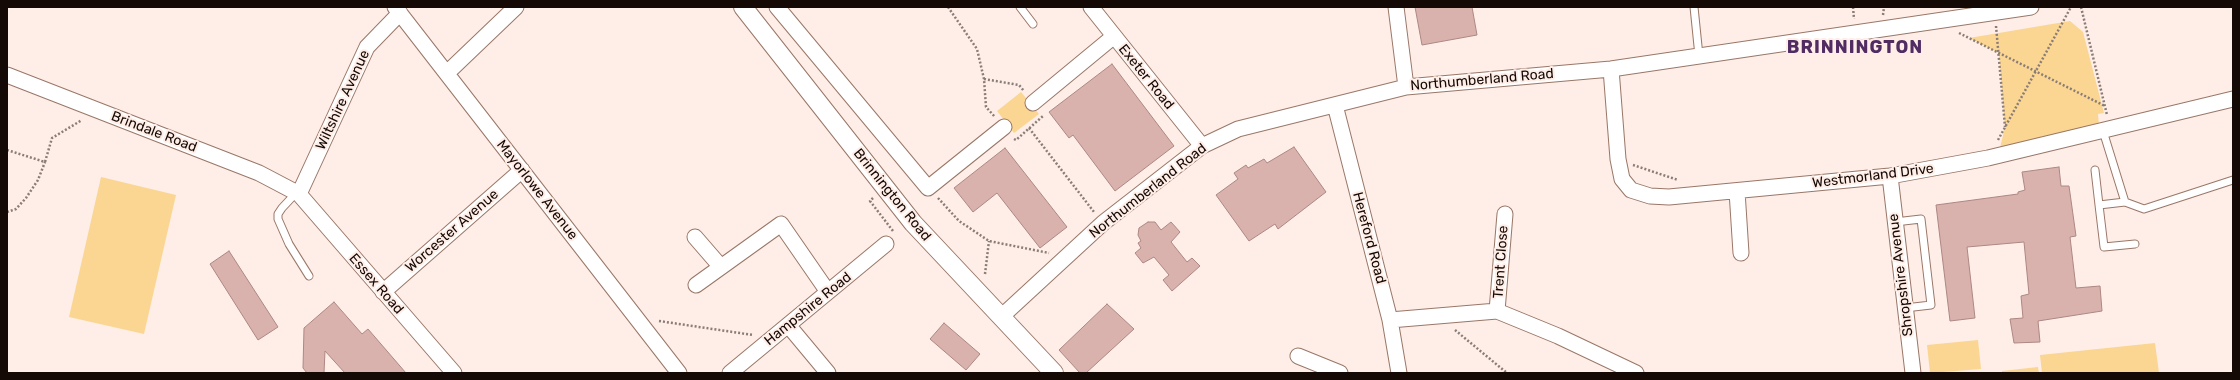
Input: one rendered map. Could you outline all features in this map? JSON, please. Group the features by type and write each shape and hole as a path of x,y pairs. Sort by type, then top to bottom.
{"street":[{"path":"447,73 516,7"},
{"name":"Brinnington Road","path":"743,7 913,224 1054,373"},
{"path":"777,7 928,188 1004,127"},
{"name":"Exeter Road","path":"1091,7 1113,37 1202,146"},
{"path":"1396,7 1406,87"},
{"name":"Northumberland Road","path":"1001,317 1103,223 1202,146 1238,129 1406,87 1611,69 1995,14 2023,8"},
{"name":"Mayorlowe Avenue","path":"398,10 679,373"},
{"name":"Wiltshire Avenue","path":"297,194 367,47 398,10"},
{"path":"1033,103 1113,37"},
{"name":"Westmorland Drive","path":"1611,69 1618,159 1622,179 1631,190 1650,196 1670,197 1890,176 1988,158 2233,99"},
{"name":"Brindale Road","path":"7,75 259,173 297,194"},
{"name":"Hereford Road","path":"1335,105 1390,320 1399,373"},
{"name":"Worcester Avenue","path":"383,292 522,170"},
{"name":"Shropshire Avenue","path":"1890,176 1913,373"},
{"path":"1737,191 1741,253"},
{"name":"Essex Road","path":"297,194 454,373"},
{"name":"Trent Close","path":"1497,311 1505,214"},
{"path":"696,285 781,224 828,292"},
{"path":"695,237 721,267"},
{"name":"Hampshire Road","path":"730,373 886,244"},
{"path":"1390,320 1497,311 1558,336 1636,373"},
{"path":"788,325 828,373"},
{"path":"1298,356 1340,373"}],"lane":[{"path":"1020,7 1033,24"},
{"path":"1694,7 1699,56"},
{"path":"2107,130 2125,202"},
{"path":"2095,170 2104,247 2135,244"},
{"path":"2099,205 2125,202 2144,209 2233,180"},
{"path":"297,194 282,208 278,220 289,244 309,276"},
{"path":"1895,222 1921,219 1931,305 1905,308"}],"path":[{"path":"948,7 978,49 984,79 986,106 1004,127 1016,140 1044,115 1019,84 984,79"},
{"path":"1988,158 2071,7"},
{"path":"2080,7 2105,106 2107,130"},
{"path":"1995,14 2005,127"},
{"path":"1937,22 2105,106"},
{"path":"7,212 16,209 26,198 38,180 52,138 82,120 86,106"},
{"path":"1029,128 1103,223"},
{"path":"7,150 45,162"},
{"path":"1618,159 1685,182"},
{"path":"928,188 959,221 989,241 1066,257"},
{"path":"870,201 894,231 893,238 886,244"},
{"path":"982,297 989,241"},
{"path":"1438,316 1507,373"},
{"path":"636,318 773,338"}],"shaded area":[{"path":"2070,21 2083,32 2104,113 2098,114 2099,125 2000,148 2005,127 1999,53 1969,38"},
{"path":"1021,92 1039,114 1014,133 997,111"},
{"path":"101,177 176,195 144,334 69,317"},
{"path":"1978,340 1981,369 1930,373 1927,345"},
{"path":"2155,343 2159,373 2042,373 2040,355"},
{"path":"2038,367 2039,373 2002,373 2002,371"}],"building":[{"path":"1415,7 1472,7 1477,35 1422,45"},
{"path":"1112,64 1174,146 1115,191 1073,135 1069,138 1049,112"},
{"path":"1294,147 1326,192 1278,229 1275,224 1249,241 1216,195 1238,179 1234,173 1246,165 1248,168 1264,159 1267,163"},
{"path":"1005,148 1067,227 1040,248 997,193 973,212 954,188"},
{"path":"2059,167 2061,186 2069,186 2076,236 2070,237 2076,288 2100,286 2102,311 2038,321 2040,342 2014,343 2010,319 2023,318 2021,296 2029,294 2024,242 1967,247 1975,318 1950,321 1936,205 2018,194 2018,192 2025,190 2022,172"},
{"path":"1148,222 1155,222 1161,230 1171,222 1180,232 1171,242 1187,262 1192,258 1200,266 1172,291 1163,280 1169,275 1154,257 1143,263 1135,253 1141,248 1138,243 1141,241 1138,235 1139,228"},
{"path":"229,251 278,327 258,340 210,264"},
{"path":"334,302 362,334 368,329 406,373 345,373 325,351 324,373 307,373 303,368 304,328"},
{"path":"1107,304 1134,329 1086,373 1080,373 1059,350"},
{"path":"944,323 980,354 966,370 930,339"}],"district":[{"name":"BRINNINGTON","path":"1855,48"}]}
